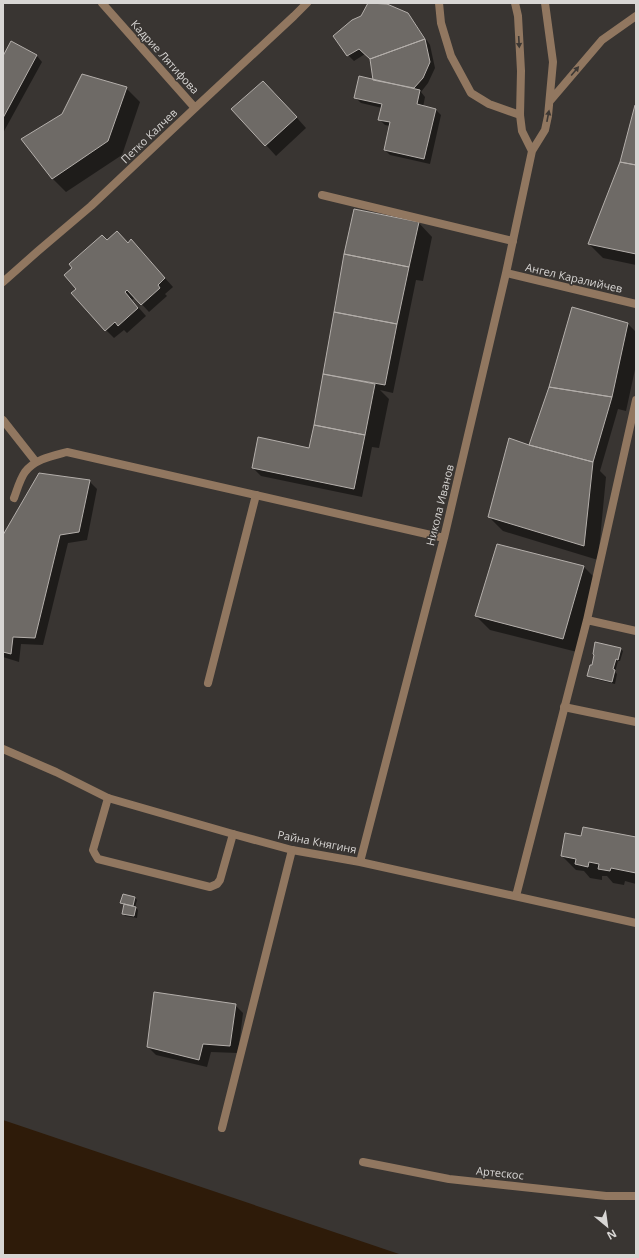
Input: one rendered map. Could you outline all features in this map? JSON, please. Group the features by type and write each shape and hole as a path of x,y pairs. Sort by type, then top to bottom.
{"street":[{"name":"Кадрие Лятифова","path":"102,3 195,108"},
{"name":"Петко Калчев","path":"3,282 91,206 307,3"},
{"path":"439,3 440,23 451,56 471,93 489,104 520,116"},
{"path":"515,3 518,16 521,71 520,116 522,131 532,151"},
{"name":"Никола Иванов","path":"360,862 444,538 506,273 532,151 545,130 550,101 553,62 545,3"},
{"path":"550,101 602,40 636,16"},
{"path":"322,195 513,241"},
{"name":"Ангел Каралийчев","path":"506,273 636,304"},
{"path":"516,896 587,620 636,400"},
{"path":"3,420 36,462"},
{"path":"14,498 24,472 36,462 67,452 444,538"},
{"path":"208,684 256,495"},
{"path":"587,620 636,631"},
{"path":"564,707 636,722"},
{"name":"Райна Княгиня","path":"3,749 56,772 108,798 233,834 292,850 360,862 636,923"},
{"path":"108,798 93,850 98,859 210,887 217,884 220,880 233,834"},
{"path":"222,1128 292,850"},
{"name":"Артескос","path":"363,1162 449,1179 606,1196 636,1196"}],"shaded area":[{"path":"3,1120 402,1255 3,1255"}],"building":[{"path":"368,3 387,4 408,13 425,39 370,59 359,49 347,56 333,36 352,20 361,16"},
{"path":"425,39 430,62 423,78 414,88 373,80 370,59"},
{"path":"11,41 37,55 3,118 3,56"},
{"path":"82,74 127,87 108,141 52,179 21,139 62,114"},
{"path":"359,76 420,90 417,104 436,109 424,159 384,150 390,122 378,120 382,104 354,98"},
{"path":"263,81 297,117 265,146 231,109"},
{"path":"635,105 636,106 636,165 620,162"},
{"path":"620,162 636,165 636,254 588,244"},
{"path":"354,209 419,222 409,267 344,254"},
{"path":"117,231 128,243 131,239 165,278 158,285 160,288 141,305 127,290 125,292 138,308 118,326 115,322 105,331 71,293 76,289 64,275 72,268 69,264 102,235 107,240"},
{"path":"344,254 409,267 397,324 334,312"},
{"path":"572,307 628,323 612,397 549,387"},
{"path":"334,312 397,324 385,385 323,374"},
{"path":"323,374 375,384 365,435 314,425"},
{"path":"549,387 612,397 593,462 529,445"},
{"path":"314,425 365,435 354,489 252,468 258,437 309,448"},
{"path":"509,438 529,445 593,462 584,546 488,517"},
{"path":"39,473 90,480 79,532 60,535 35,638 13,637 11,654 3,652 3,535"},
{"path":"497,544 584,566 563,639 475,616"},
{"path":"595,642 621,648 618,660 616,659 613,669 615,670 612,682 587,676 590,665 592,665"},
{"path":"583,827 636,837 636,873 611,868 610,871 598,869 599,864 589,862 588,867 575,864 576,859 561,856 565,833 581,836"},
{"path":"123,894 135,897 133,906 120,903"},
{"path":"124,904 136,907 134,916 122,914"},
{"path":"154,992 236,1004 230,1046 203,1044 199,1060 147,1047"}]}
